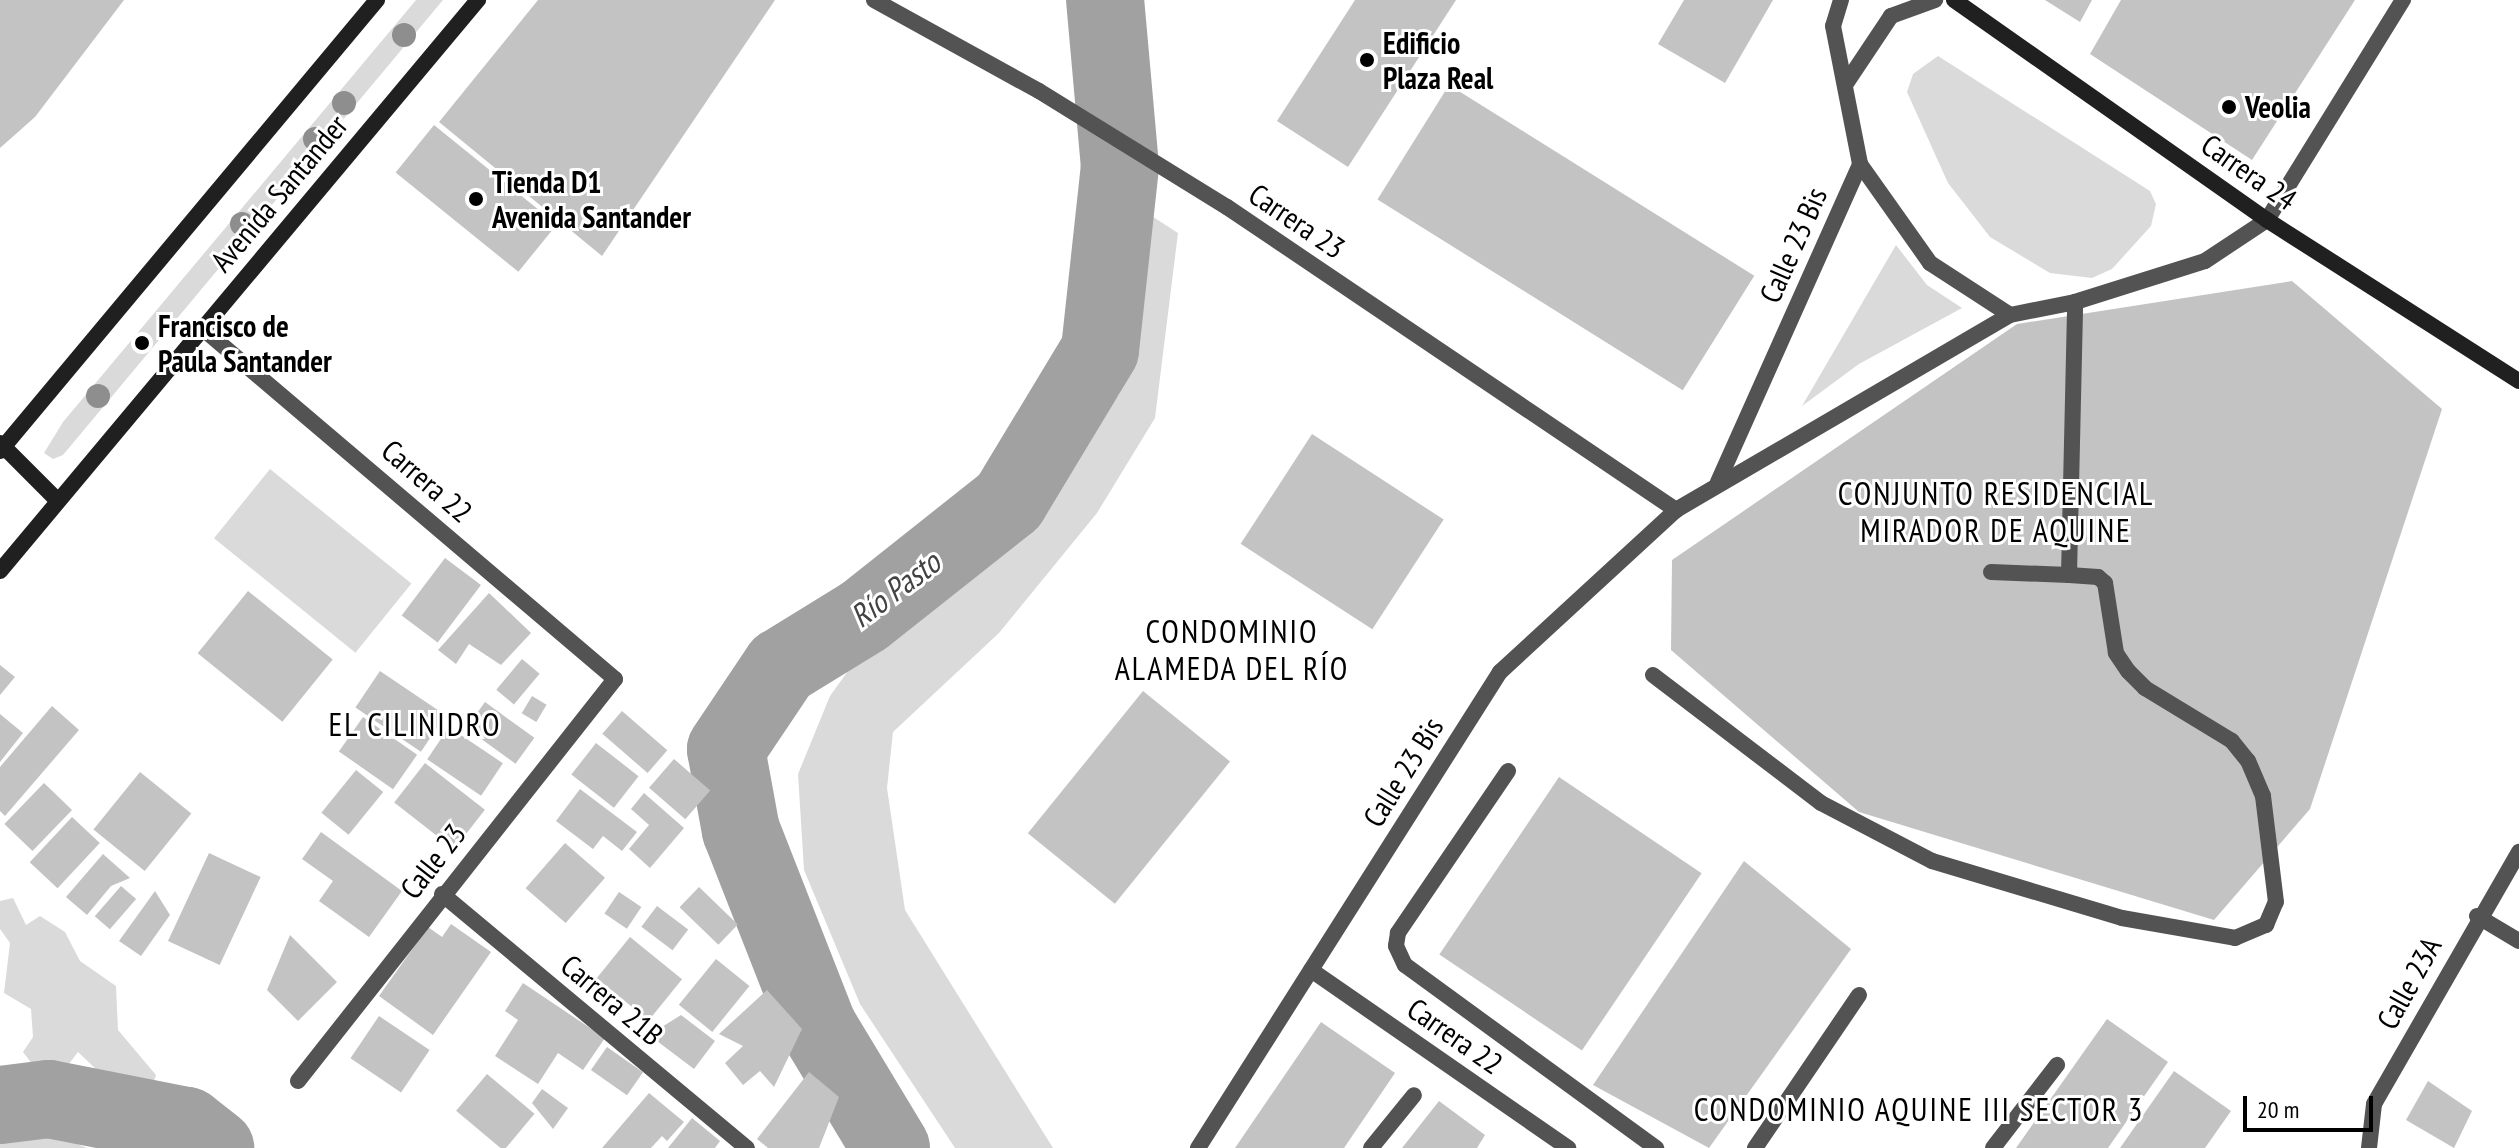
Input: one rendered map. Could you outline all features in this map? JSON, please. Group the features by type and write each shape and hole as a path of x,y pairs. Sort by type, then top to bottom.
{"main road":[{"name":"Avenida Santander","path":"1,447 377,0"},
{"name":"Avenida Santander","path":"0,571 478,0"},
{"name":"Carrera 24","path":"1954,0 2267,220 2519,381"},
{"path":"1,447 58,501"}],"street":[{"name":"Carrera 23","path":"874,0 1039,91 1227,207 1676,510"},
{"path":"1841,0 1833,26 1860,164 1930,263 2010,315"},
{"path":"1845,85 1891,16 1935,0"},
{"path":"2267,220 2403,0"},
{"name":"Calle 23 Bis","path":"1718,482 1860,164"},
{"name":"Calle 23 Bis","path":"1198,1148 1500,672 1676,510 1718,482 2010,315 2075,302 2205,261 2267,220"},
{"path":"2069,575 2075,302"},
{"name":"Carrera 22","path":"202,328 615,679"},
{"path":"1653,675 1821,803 1932,861 2122,918 2235,938 2266,925 2276,902 2263,796 2248,761 2232,741 2145,688 2128,671 2116,653 2105,583 2098,577 1991,572"},
{"name":"Calle 23","path":"298,1081 442,894 615,679"},
{"path":"1508,771 1398,933 1396,946 1405,965 1656,1148"},
{"name":"Calle 23A","path":"2369,1148 2374,1104 2477,916 2519,852"},
{"name":"Carrera 21B","path":"442,894 747,1148"},
{"path":"2477,916 2519,941"},
{"name":"Carrera 22","path":"1311,970 1568,1148"},
{"path":"1755,1148 1859,995"},
{"path":"1993,1148 2057,1065"},
{"path":"1371,1148 1414,1095"}],"shaded area":[{"path":"416,0 443,0 63,455 53,459 44,453 63,422"},
{"path":"1938,56 2150,191 2156,204 2151,226 2112,269 2092,278 2050,273 1990,237 1948,183 1907,92 1913,74"},
{"path":"1133,204 1178,233 1155,418 1097,513 999,633 893,732 887,788 905,910 1053,1148 955,1148 860,1004 804,870 798,774 830,696 866,646 980,562 1078,453 1120,393"},
{"path":"1896,245 1927,285 1962,308 1859,364 1802,406"},
{"path":"270,469 411,584 355,653 214,538"},
{"path":"13,898 26,925 40,916 65,932 80,961 116,986 118,1030 156,1075 148,1098 98,1071 78,1052 62,1073 39,1073 23,1052 33,1037 31,1009 4,993 10,943 0,929 0,901"},
{"path":"46,1131 87,1148 0,1148 0,1133"}],"building":[{"path":"0,0 124,0 35,117 0,148"},
{"path":"538,0 775,0 602,256 439,122"},
{"name":"Edificio Plaza Real","path":"1355,0 1456,0 1348,167 1277,121"},
{"path":"1684,0 1773,0 1725,83 1658,44"},
{"path":"2045,0 2092,0 2080,22"},
{"name":"Veolia","path":"2121,0 2355,0 2252,160 2090,54"},
{"path":"1449,85 1754,276 1683,390 1377,199"},
{"name":"Tienda D1 Avenida Santander","path":"434,125 557,224 518,272 396,172"},
{"path":"2292,281 2442,409 2310,809 2214,920 1859,812 1671,650 1672,560 2017,324"},
{"path":"1312,434 1444,520 1372,629 1241,544"},
{"path":"445,558 481,585 438,643 402,616"},
{"path":"248,591 333,660 282,722 198,653"},
{"path":"489,593 531,633 501,665 469,644 456,664 438,650"},
{"path":"522,659 540,674 514,704 496,690"},
{"path":"0,665 15,677 0,695"},
{"path":"380,671 445,715 421,752 355,707"},
{"path":"1143,691 1230,761 1115,904 1028,833"},
{"path":"532,696 547,705 536,722 522,713"},
{"path":"485,702 534,738 516,764 466,728"},
{"path":"52,706 79,730 5,816 0,811 0,767"},
{"path":"622,711 667,750 648,773 602,734"},
{"path":"0,714 23,733 0,762"},
{"path":"363,717 417,755 393,789 339,751"},
{"path":"449,727 503,763 481,796 427,759"},
{"path":"596,743 639,776 614,808 571,775"},
{"path":"674,759 710,790 685,819 649,788"},
{"path":"425,763 485,810 454,849 394,802"},
{"path":"356,770 383,792 349,835 321,813"},
{"path":"140,772 191,814 145,871 93,830"},
{"path":"1559,777 1702,873 1582,1051 1439,954"},
{"path":"44,783 72,810 32,851 4,824"},
{"path":"580,789 637,832 622,851 603,836 593,849 556,821"},
{"path":"644,793 684,828 650,868 629,849 649,825 631,809"},
{"path":"72,817 100,843 58,888 30,862"},
{"path":"321,832 402,891 369,937 319,901 333,881 302,859"},
{"path":"565,843 605,878 566,923 526,888"},
{"path":"209,853 261,877 220,965 168,941"},
{"path":"103,854 130,878 111,886 87,915 66,897"},
{"path":"1744,861 1851,949 1709,1148 1593,1085"},
{"path":"121,886 136,899 110,929 95,916"},
{"path":"699,887 738,925 718,945 680,907"},
{"path":"155,891 170,915 141,956 119,941"},
{"path":"619,892 641,907 627,929 604,914"},
{"path":"657,906 688,929 672,950 641,927"},
{"path":"451,924 491,952 433,1035 379,996 428,927 442,937"},
{"path":"290,935 337,982 298,1021 267,990"},
{"path":"630,937 682,979 649,1020 597,978"},
{"path":"716,959 749,986 712,1032 679,1005"},
{"path":"523,983 605,1038 583,1070 558,1053 538,1084 495,1056 518,1020 505,1011"},
{"path":"767,990 802,1029 774,1087 760,1071 743,1085 725,1063 743,1046 719,1034"},
{"path":"681,1015 715,1041 694,1069 649,1035"},
{"path":"379,1016 430,1050 401,1092 350,1058"},
{"path":"2107,1019 2168,1062 2108,1148 2016,1148"},
{"path":"1321,1022 1395,1073 1344,1148 1235,1148"},
{"path":"607,1047 643,1072 627,1095 591,1070"},
{"path":"2174,1071 2231,1111 2205,1148 2120,1148"},
{"path":"809,1072 839,1097 819,1148 768,1148 757,1139"},
{"path":"487,1074 534,1114 506,1148 501,1148 456,1111"},
{"path":"2428,1081 2472,1111 2454,1148 2406,1120"},
{"path":"542,1089 568,1108 553,1129 532,1103"},
{"path":"649,1093 684,1122 667,1141 662,1136 651,1148 602,1148"},
{"path":"1439,1101 1485,1135 1477,1148 1402,1148"},
{"path":"692,1118 720,1141 715,1148 668,1148"}],"waterway":[{"name":"Río Pasto","path":"891,1148 818,1027 741,831 726,749 781,667 864,616 1009,501 1100,350 1120,167 1105,0"},
{"name":"Río Pasto","path":"0,1105 49,1099 187,1126 215,1148"}],"place":[{"name":"Edificio Plaza Real","path":"1367,60"},
{"name":"Veolia","path":"2229,107"},
{"name":"Tienda D1 Avenida Santander","path":"476,199"},
{"name":"Francisco de Paula Santander","path":"142,343"}],"district":[{"name":"CONJUNTO RESIDENCIAL MIRADOR DE AQUINE","path":"1996,512"},
{"name":"CONDOMINIO ALAMEDA DEL RÍO","path":"1232,650"},
{"name":"EL CILINIDRO","path":"415,724"},
{"name":"CONDOMINIO AQUINE III SECTOR 3","path":"1919,1109"}]}
